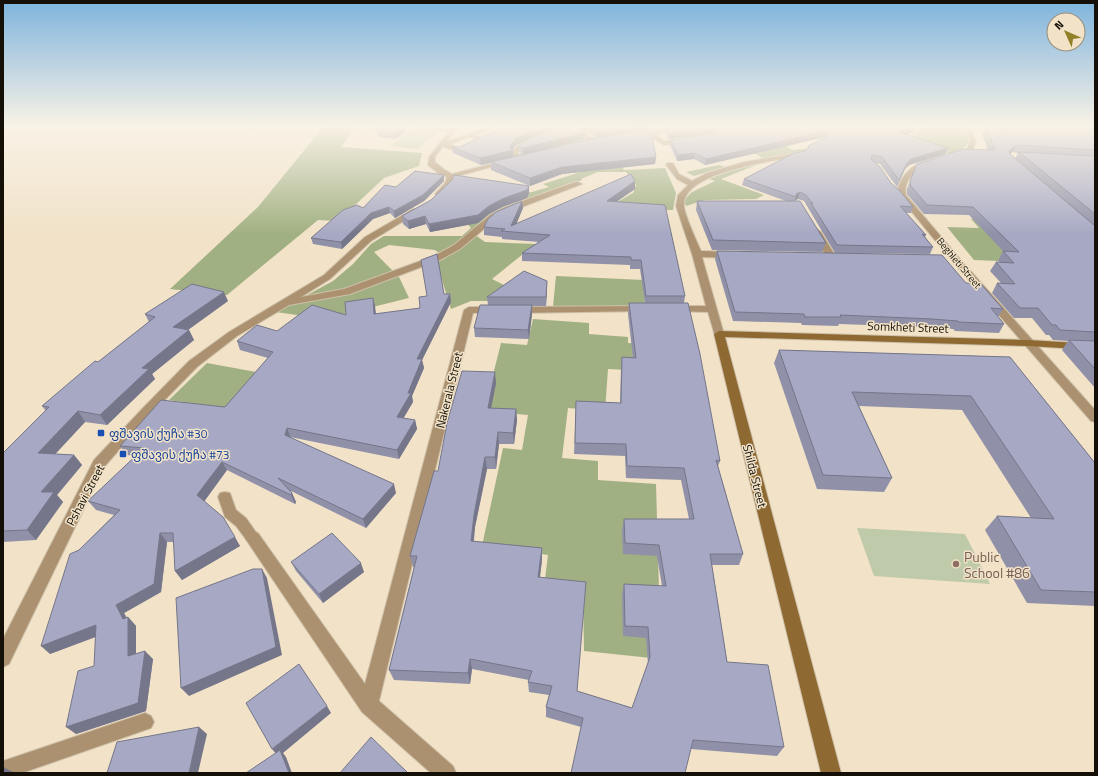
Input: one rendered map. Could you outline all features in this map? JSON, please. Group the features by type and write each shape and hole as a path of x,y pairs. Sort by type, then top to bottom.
{"street":[{"path":"431,162 442,172 451,176 508,162"},
{"name":"Shilda Street","path":"757,162 710,175 693,184 682,195 680,202 697,254 719,334 831,773"},
{"path":"902,195 901,189 910,170 916,166 929,162"},
{"path":"670,166 676,176 681,180 693,184"},
{"path":"434,199 449,184 451,176"},
{"path":"283,304 346,292 437,258 457,247 493,217 506,210 578,184"},
{"name":"Beghleti Street","path":"902,195 955,259 1095,418"},
{"name":"Pshavi Street","path":"3,658 9,649 99,464 147,411 193,364 233,334 327,277 368,239 422,208"},
{"path":"811,223 831,257"},
{"path":"697,254 744,255"},
{"path":"939,259 955,259"},
{"name":"Nakerala Street","path":"369,705 469,310 712,309"},
{"name":"Somkheti Street","path":"719,334 1028,343 1095,347"},
{"path":"253,538 369,705 446,773"}],"lane":[{"path":"893,190 902,195"},
{"path":"225,497 230,513 241,522 253,538"},
{"path":"3,770 145,722"}],"green space":[{"path":"294,162 420,162 419,166 384,178 338,221 318,220 227,295 170,289 258,207"},
{"path":"611,162 619,162 624,170 665,168 676,193 673,210 630,209 574,218 619,201 633,193 636,185 626,172 598,172 581,179 582,180 501,210 471,232 485,242 535,244 492,279 510,288 493,301 471,301 451,309 438,267 432,264 446,258 435,250 389,245 374,252 399,277 409,298 324,319 276,312 333,281 353,264 371,244 384,236 462,236 471,228 461,216 487,197 532,192 549,187 543,184"},
{"path":"759,164 721,179 764,195 756,199 705,200 686,206 684,200 692,192 715,181 709,179 733,170"},
{"path":"719,165 725,167 694,176 686,172"},
{"path":"971,219 983,219 1026,262 974,260 947,227 979,228"},
{"path":"564,221 537,242 545,234"},
{"path":"556,276 644,280 645,306 553,307"},
{"path":"533,319 589,323 589,334 628,337 628,343 645,344 646,371 608,369 605,411 568,408 562,458 598,461 598,480 656,484 661,659 584,651 583,594 544,587 548,555 482,546 503,448 522,450 528,415 484,411 501,343 527,345"},
{"path":"207,363 261,373 228,409 169,400"},
{"path":"857,528 965,534 990,584 874,576"}],"building":[{"path":"492,162 607,162 562,167 530,178"},
{"path":"776,162 875,162 913,207 900,206 926,235 922,234 933,247 837,245 811,203 813,203 806,195 800,192 796,194 796,197 744,179"},
{"path":"886,162 908,162 899,180"},
{"path":"922,162 1020,162 1095,226 1095,332 1060,330 1056,325 1052,325 1038,308 1020,308 997,283 1015,284 996,262 1014,263 1003,251 1019,252 973,207 927,205 911,186 910,181 917,164"},
{"path":"1032,162 1095,162 1095,214"},
{"path":"415,171 444,175 423,195 394,211 389,207 371,213 341,242 311,238 343,210 357,205 363,208 385,185 396,187"},
{"path":"631,174 635,181 607,201 665,205 685,296 646,296 641,260 631,260 631,257 522,253 550,235 501,231 505,229 484,227 488,219 496,212 522,201 511,226"},
{"path":"454,175 529,186 527,190 502,199 489,206 478,215 429,224 425,216 408,221 402,216 431,200 452,180"},
{"path":"697,201 800,201 826,243 713,240"},
{"path":"717,251 942,255 966,283 981,284 1003,309 991,308 1004,324 840,315 841,317 805,317 804,314 735,312"},
{"path":"437,254 444,294 450,294 417,359 422,359 408,393 411,393 397,417 415,420 397,450 287,428 285,435 394,484 363,519 278,478 292,493 291,495 222,462 197,495 223,517 235,537 175,571 173,533 160,533 154,584 116,605 123,619 128,617 128,656 145,651 138,703 66,727 78,671 94,666 96,625 41,646 70,554 79,550 120,510 88,501 144,448 120,446 161,400 225,407 273,352 237,341 257,325 277,331 312,305 346,315 345,302 373,298 374,314 420,308 419,297 427,296 421,260"},
{"path":"524,271 547,281 546,297 487,297"},
{"path":"192,284 224,292 173,327 189,330 142,368 149,369 100,415 78,411 38,453 74,455 41,492 54,492 27,530 3,531 3,453 49,407 42,406 95,361 98,362 155,317 145,314"},
{"path":"629,303 688,303 700,354 720,461 716,460 743,554 710,554 727,662 768,665 784,747 693,740 685,773 571,773 583,718 546,707 552,686 528,682 532,671 470,659 468,673 389,670 417,556 410,556 434,471 438,471 447,423 462,371 495,372 488,408 516,409 513,433 498,432 495,457 485,457 474,515 471,541 542,548 538,577 586,582 577,691 632,708 650,657 648,627 625,626 624,584 666,586 659,545 625,543 624,519 694,519 684,468 627,466 626,444 575,443 576,401 621,403 622,357 636,358"},
{"path":"480,305 532,305 528,330 474,328"},
{"path":"1069,340 1095,341 1095,369"},
{"path":"779,350 1010,357 1095,463 1095,592 1041,590 997,516 1054,519 971,396 852,392 892,478 823,475"},
{"path":"332,533 361,563 319,594 291,562"},
{"path":"253,569 262,569 276,647 181,688 176,598"},
{"path":"299,664 327,706 272,749 246,703"},
{"path":"199,727 189,773 107,773 117,742"},
{"path":"371,737 407,772 406,773 340,773"},
{"path":"280,750 289,773 246,773"}],"place":[{"name":"ფშავის ქუჩა #30","path":"101,433"},
{"name":"ფშავის ქუჩა #73","path":"123,454"},
{"name":"Public School #86","path":"956,564"}]}
